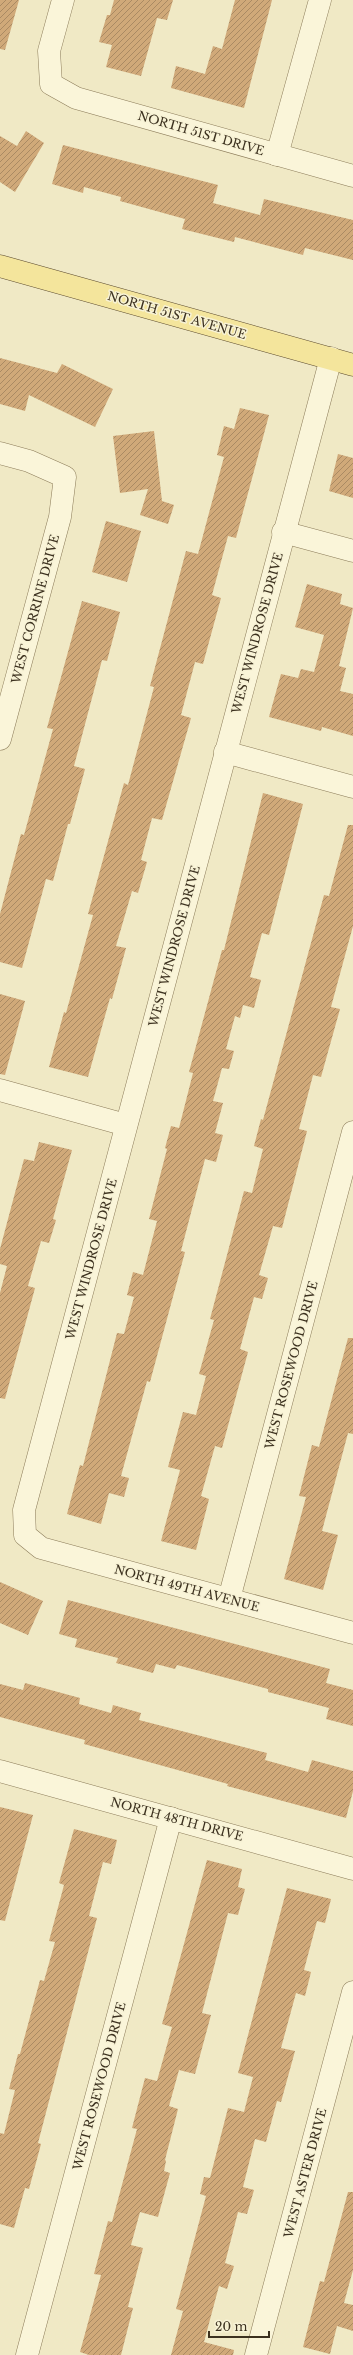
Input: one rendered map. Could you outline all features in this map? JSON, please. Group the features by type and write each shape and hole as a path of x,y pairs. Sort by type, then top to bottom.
{"main road":[{"name":"NORTH 51ST AVENUE","path":"0,266 353,365"}],"street":[{"name":"NORTH 51ST DRIVE","path":"63,0 49,51 50,84 76,98 353,176"},
{"path":"277,155 320,0"},
{"name":"WEST WINDROSE DRIVE","path":"24,1535 24,1510 283,532 331,358"},
{"name":"WEST CORRINE DRIVE","path":"0,453 29,461 65,477 60,517 0,739"},
{"path":"283,532 353,551"},
{"path":"225,752 353,787"},
{"path":"0,1090 126,1125"},
{"name":"WEST ROSEWOOD DRIVE","path":"229,1599 353,1132"},
{"name":"NORTH 49TH AVENUE","path":"24,1535 41,1548 353,1633"},
{"name":"NORTH 48TH DRIVE","path":"0,1771 353,1869"},
{"name":"WEST ROSEWOOD DRIVE","path":"27,2355 171,1818"},
{"name":"WEST ASTER DRIVE","path":"256,2355 353,1992"}],"building":[{"path":"0,0 19,0 5,50 0,49"},
{"path":"114,0 173,0 167,20 157,18 141,76 106,67 112,45 99,42 107,15 110,15"},
{"path":"235,0 272,0 244,108 171,88 176,66 205,74 213,46 222,49"},
{"path":"26,131 44,143 15,192 0,182 0,136 17,146"},
{"path":"63,145 218,185 213,203 260,215 264,199 353,220 353,260 305,248 303,255 235,237 234,242 182,229 185,219 120,201 121,197 84,187 83,193 52,184"},
{"path":"0,358 57,373 62,364 113,389 95,427 29,395 25,411 0,404"},
{"path":"240,408 269,415 236,538 228,536 212,595 221,598 203,664 195,662 181,715 191,718 162,820 152,818 141,860 147,862 138,893 132,891 116,946 126,948 112,999 110,998 88,1077 49,1067 64,1012 66,1013 93,915 88,914 124,783 128,785 154,687 150,686 186,551 198,554 224,457 217,455 224,426 234,429"},
{"path":"154,431 162,501 174,505 168,524 140,515 148,489 120,493 113,436"},
{"path":"338,454 353,458 353,498 329,491"},
{"path":"106,521 141,531 127,582 92,572"},
{"path":"307,584 342,594 340,604 353,608 339,666 346,668 340,691 353,694 353,736 322,727 321,731 269,717 281,674 298,678 301,669 314,672 324,635 295,627"},
{"path":"82,601 120,612 107,661 102,660 74,766 85,769 70,824 68,824 53,881 46,879 22,968 0,962 0,914 21,834 24,835 53,729 47,728"},
{"path":"263,793 303,804 269,935 262,933 250,977 261,980 254,1008 243,1005 240,1018 235,1016 226,1049 234,1051 229,1069 222,1068 213,1101 223,1103 215,1133 223,1135 216,1162 205,1159 181,1251 185,1252 150,1382 147,1381 121,1476 129,1478 124,1497 109,1493 101,1524 67,1514 80,1465 83,1466 117,1333 124,1334 134,1297 127,1295 133,1272 143,1275 157,1221 149,1219 167,1149 165,1148 171,1126 179,1128 193,1073 189,1072 222,950 224,950"},
{"path":"348,825 353,825 353,926 331,1007 340,1009 321,1077 313,1075 299,1129 307,1131 282,1228 273,1226 259,1275 268,1278 262,1299 254,1297 240,1349 248,1352 222,1448 215,1446 201,1496 209,1499 196,1550 161,1541 180,1470 168,1467 183,1412 196,1415 206,1376 199,1374 214,1320 210,1319 244,1191 252,1193 263,1149 254,1146 261,1119 263,1120 324,895 329,896"},
{"path":"0,994 25,1001 5,1075 0,1074"},
{"path":"39,1142 72,1150 53,1219 56,1220 49,1243 41,1241 28,1286 35,1288 5,1399 0,1398 0,1293 7,1266 0,1264 0,1249 24,1159 34,1161"},
{"path":"348,1338 353,1338 353,1434 348,1433 322,1531 338,1535 323,1590 284,1579 306,1497 299,1496 312,1445 319,1447"},
{"path":"0,1582 43,1601 28,1635 0,1623"},
{"path":"68,1600 330,1669 326,1683 353,1690 353,1726 326,1719 329,1708 268,1692 268,1689 177,1665 175,1669 156,1664 153,1673 116,1663 118,1658 75,1647 77,1639 59,1634"},
{"path":"25,1683 80,1698 79,1704 111,1713 113,1705 141,1713 139,1720 267,1753 265,1760 308,1772 312,1760 353,1771 353,1791 346,1818 227,1786 228,1784 84,1744 85,1740 0,1717 0,1684 23,1690"},
{"path":"0,1807 33,1815 5,1921 0,1920"},
{"path":"74,1829 117,1840 111,1864 103,1862 89,1916 97,1918 38,2143 41,2144 29,2189 25,2188 14,2228 0,2224 0,2133 4,2134 15,2090 9,2089 18,2054 20,2054 40,1980 44,1981 55,1942 49,1941 64,1885 59,1883"},
{"path":"207,1860 242,1869 238,1887 245,1889 238,1915 228,1913 202,2013 211,2015 195,2074 179,2070 169,2106 178,2109 165,2160 164,2171 170,2173 158,2217 140,2212 131,2245 143,2248 128,2307 133,2308 121,2355 89,2355 80,2352 101,2275 94,2274 108,2221 112,2222 137,2129 132,2128 145,2078 157,2081 172,2027 162,2024"},
{"path":"287,1888 331,1899 325,1923 317,1921 304,1970 311,1972 305,1996 296,1993 281,2048 295,2051 281,2102 277,2101 266,2142 255,2139 243,2187 254,2190 247,2214 238,2212 225,2263 234,2266 227,2289 219,2286 204,2342 234,2350 233,2355 171,2355 183,2311 176,2309 206,2196 200,2194 204,2177 210,2178 228,2108 244,2112 253,2077 238,2073"},
{"path":"348,2192 353,2192 353,2270 344,2303 353,2305 353,2331 337,2326 330,2354 303,2347 320,2281 324,2282"}]}
